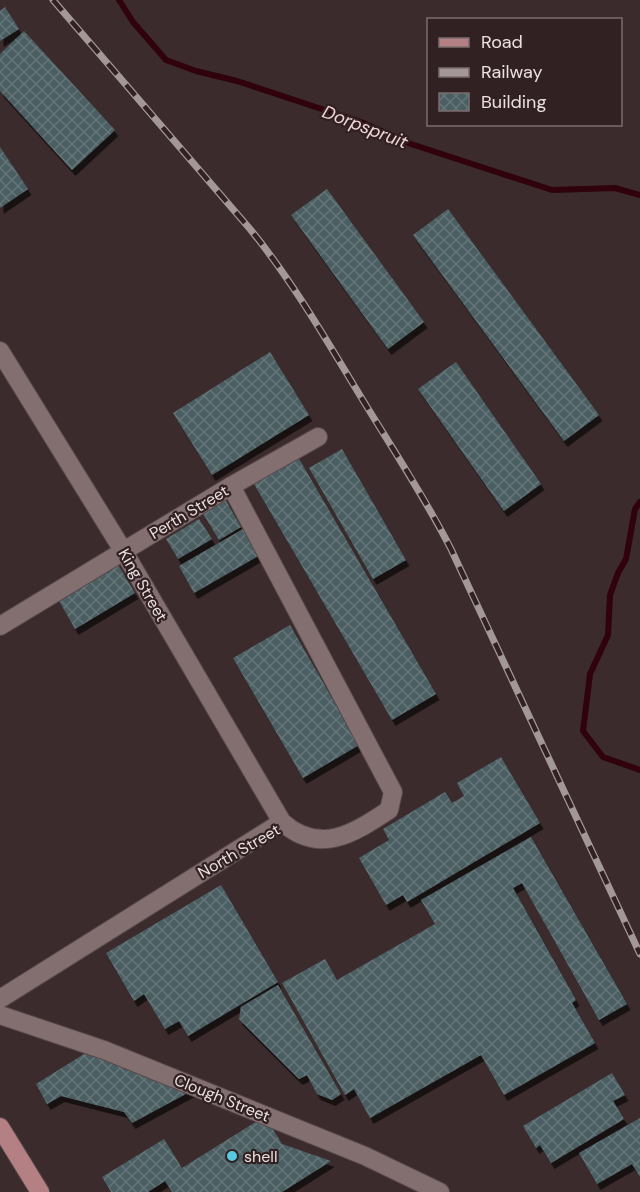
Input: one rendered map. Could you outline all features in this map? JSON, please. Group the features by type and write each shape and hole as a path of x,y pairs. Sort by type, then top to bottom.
{"main road":[{"path":"0,1127 40,1192"}],"lane":[{"name":"King Street","path":"0,351 124,552 282,822"},
{"name":"Perth Street","path":"0,626 231,486 318,437"},
{"name":"North Street","path":"0,999 282,822 294,833 305,837 316,839 343,837 359,830 389,810 393,792 231,486"},
{"name":"Clough Street","path":"0,1015 115,1054 365,1156 440,1192"}],"building":[{"path":"5,7 19,29 0,41 0,11"},
{"path":"24,31 115,130 72,170 0,91 0,54"},
{"path":"0,147 28,189 0,208"},
{"path":"327,189 424,322 388,349 291,215"},
{"path":"448,209 599,415 564,441 413,235"},
{"path":"270,352 309,415 212,475 173,413"},
{"path":"456,362 541,484 504,511 418,389"},
{"path":"342,449 406,560 373,579 309,468"},
{"path":"298,457 436,694 392,720 254,484"},
{"path":"225,499 241,527 219,540 202,512"},
{"path":"199,519 212,539 178,559 166,539"},
{"path":"243,529 258,556 194,593 179,566"},
{"path":"117,563 135,593 75,629 58,599"},
{"path":"290,625 359,745 303,778 233,658"},
{"path":"501,757 540,823 407,902 403,895 386,905 359,858 389,840 383,829 445,792 452,803 464,796 457,783"},
{"path":"531,837 627,1004 599,1020 522,883 513,888 576,1000 572,1003 595,1043 504,1095 481,1055 370,1118 354,1089 345,1095 282,983 325,959 337,980 435,924 421,900"},
{"path":"221,885 278,982 188,1036 179,1021 165,1029 144,994 134,1001 106,953"},
{"path":"278,985 341,1094 332,1100 317,1094 307,1075 299,1079 239,1019 241,1007"},
{"path":"92,1049 195,1089 132,1123 124,1112 61,1096 47,1104 36,1084"},
{"path":"612,1073 625,1095 613,1101 624,1119 551,1163 540,1145 536,1148 523,1126"},
{"name":"shell","path":"265,1116 282,1144 331,1161 282,1192 172,1192 165,1181 148,1192 111,1192 102,1177 164,1139 182,1168"},
{"path":"640,1118 640,1177 632,1164 597,1184 579,1153"}],"waterway":[{"name":"Dorpspruit","path":"119,0 133,22 166,60 361,122 411,144 552,190 615,188 640,195"},
{"name":"Dorpspruit","path":"640,502 635,509 626,559 610,595 608,635 590,674 583,731 603,757 640,770"}],"railway":[{"path":"53,0 250,229 296,292 324,336 420,493 451,549 640,954"}],"place":[{"name":"shell","path":"232,1156"}]}
